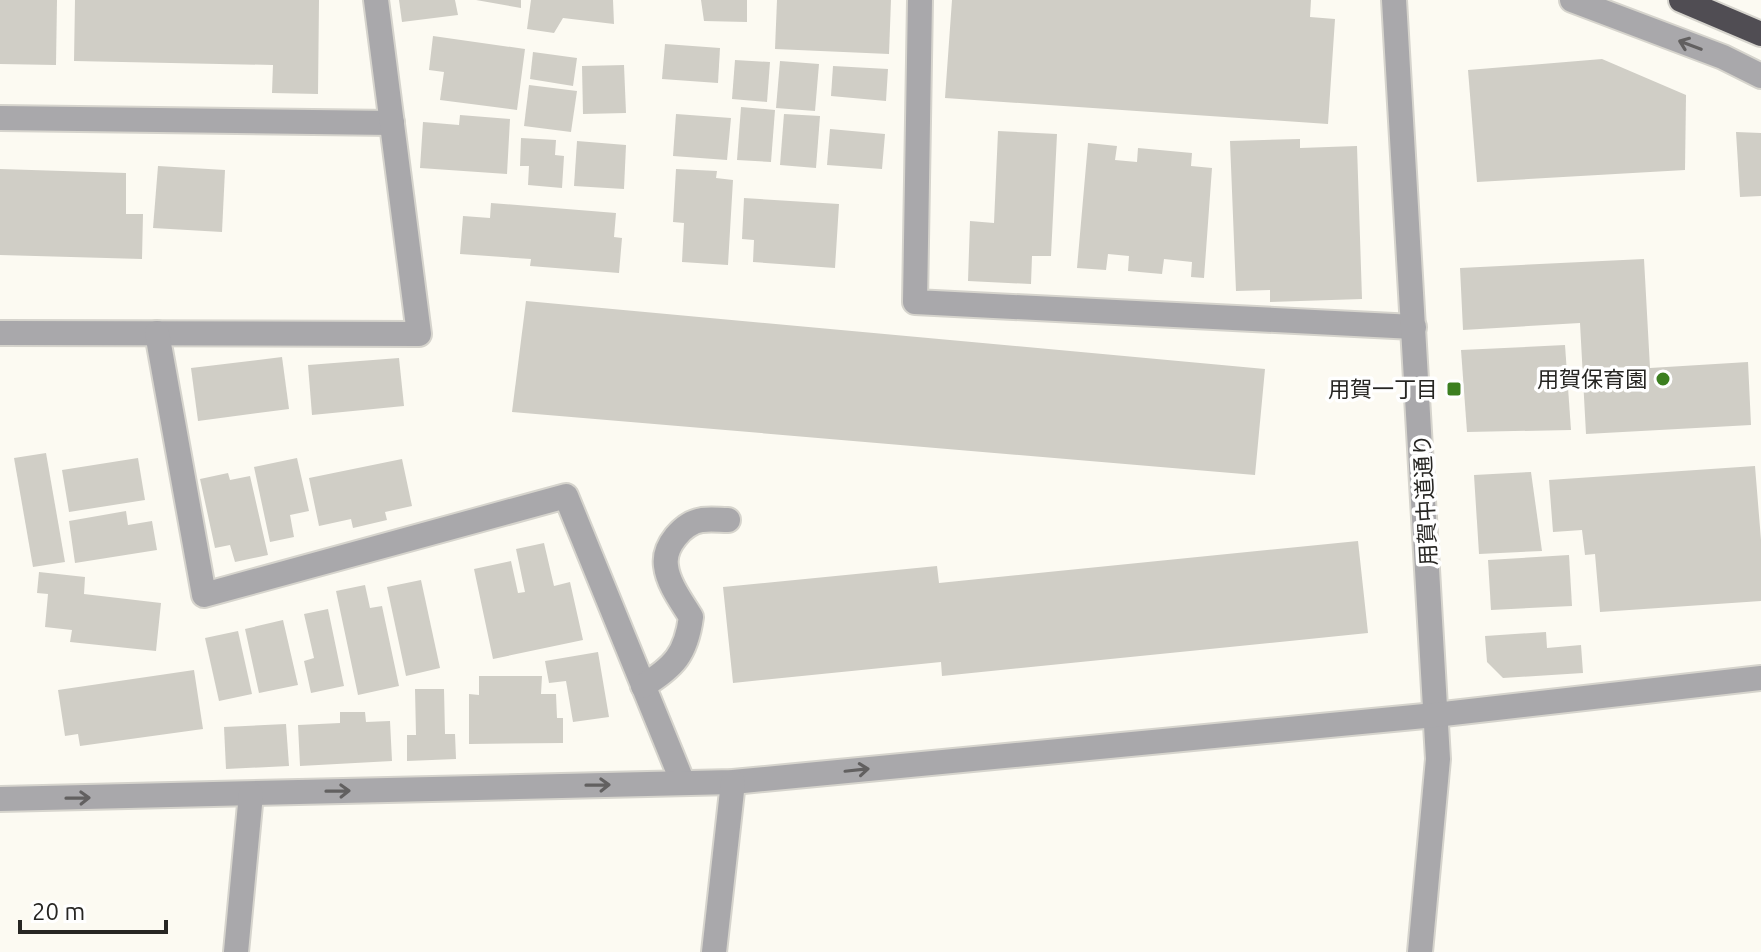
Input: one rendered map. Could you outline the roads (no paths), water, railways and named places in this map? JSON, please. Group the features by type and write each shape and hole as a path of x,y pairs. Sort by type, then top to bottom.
{"highway":[{"path":"1681,0 1761,34"}],"street":[{"path":"0,333 419,334 376,0"},
{"path":"920,0 915,302 1414,327"},
{"name":"用賀中道通り","path":"1394,0 1435,662 1438,759 1420,952"},
{"path":"1572,0 1723,57 1761,76"},
{"path":"0,118 392,123"},
{"path":"157,333 204,595 566,496 683,783"},
{"path":"643,686 670,669 689,636 691,617 676,593 666,566 667,548 680,532 699,520 728,520"},
{"path":"0,799 733,782 1435,715 1761,678"},
{"path":"714,952 733,782"},
{"path":"236,952 251,794"}],"place":[{"name":"用賀保育園","path":"1663,379"},
{"name":"用賀一丁目","path":"1454,389"}]}
